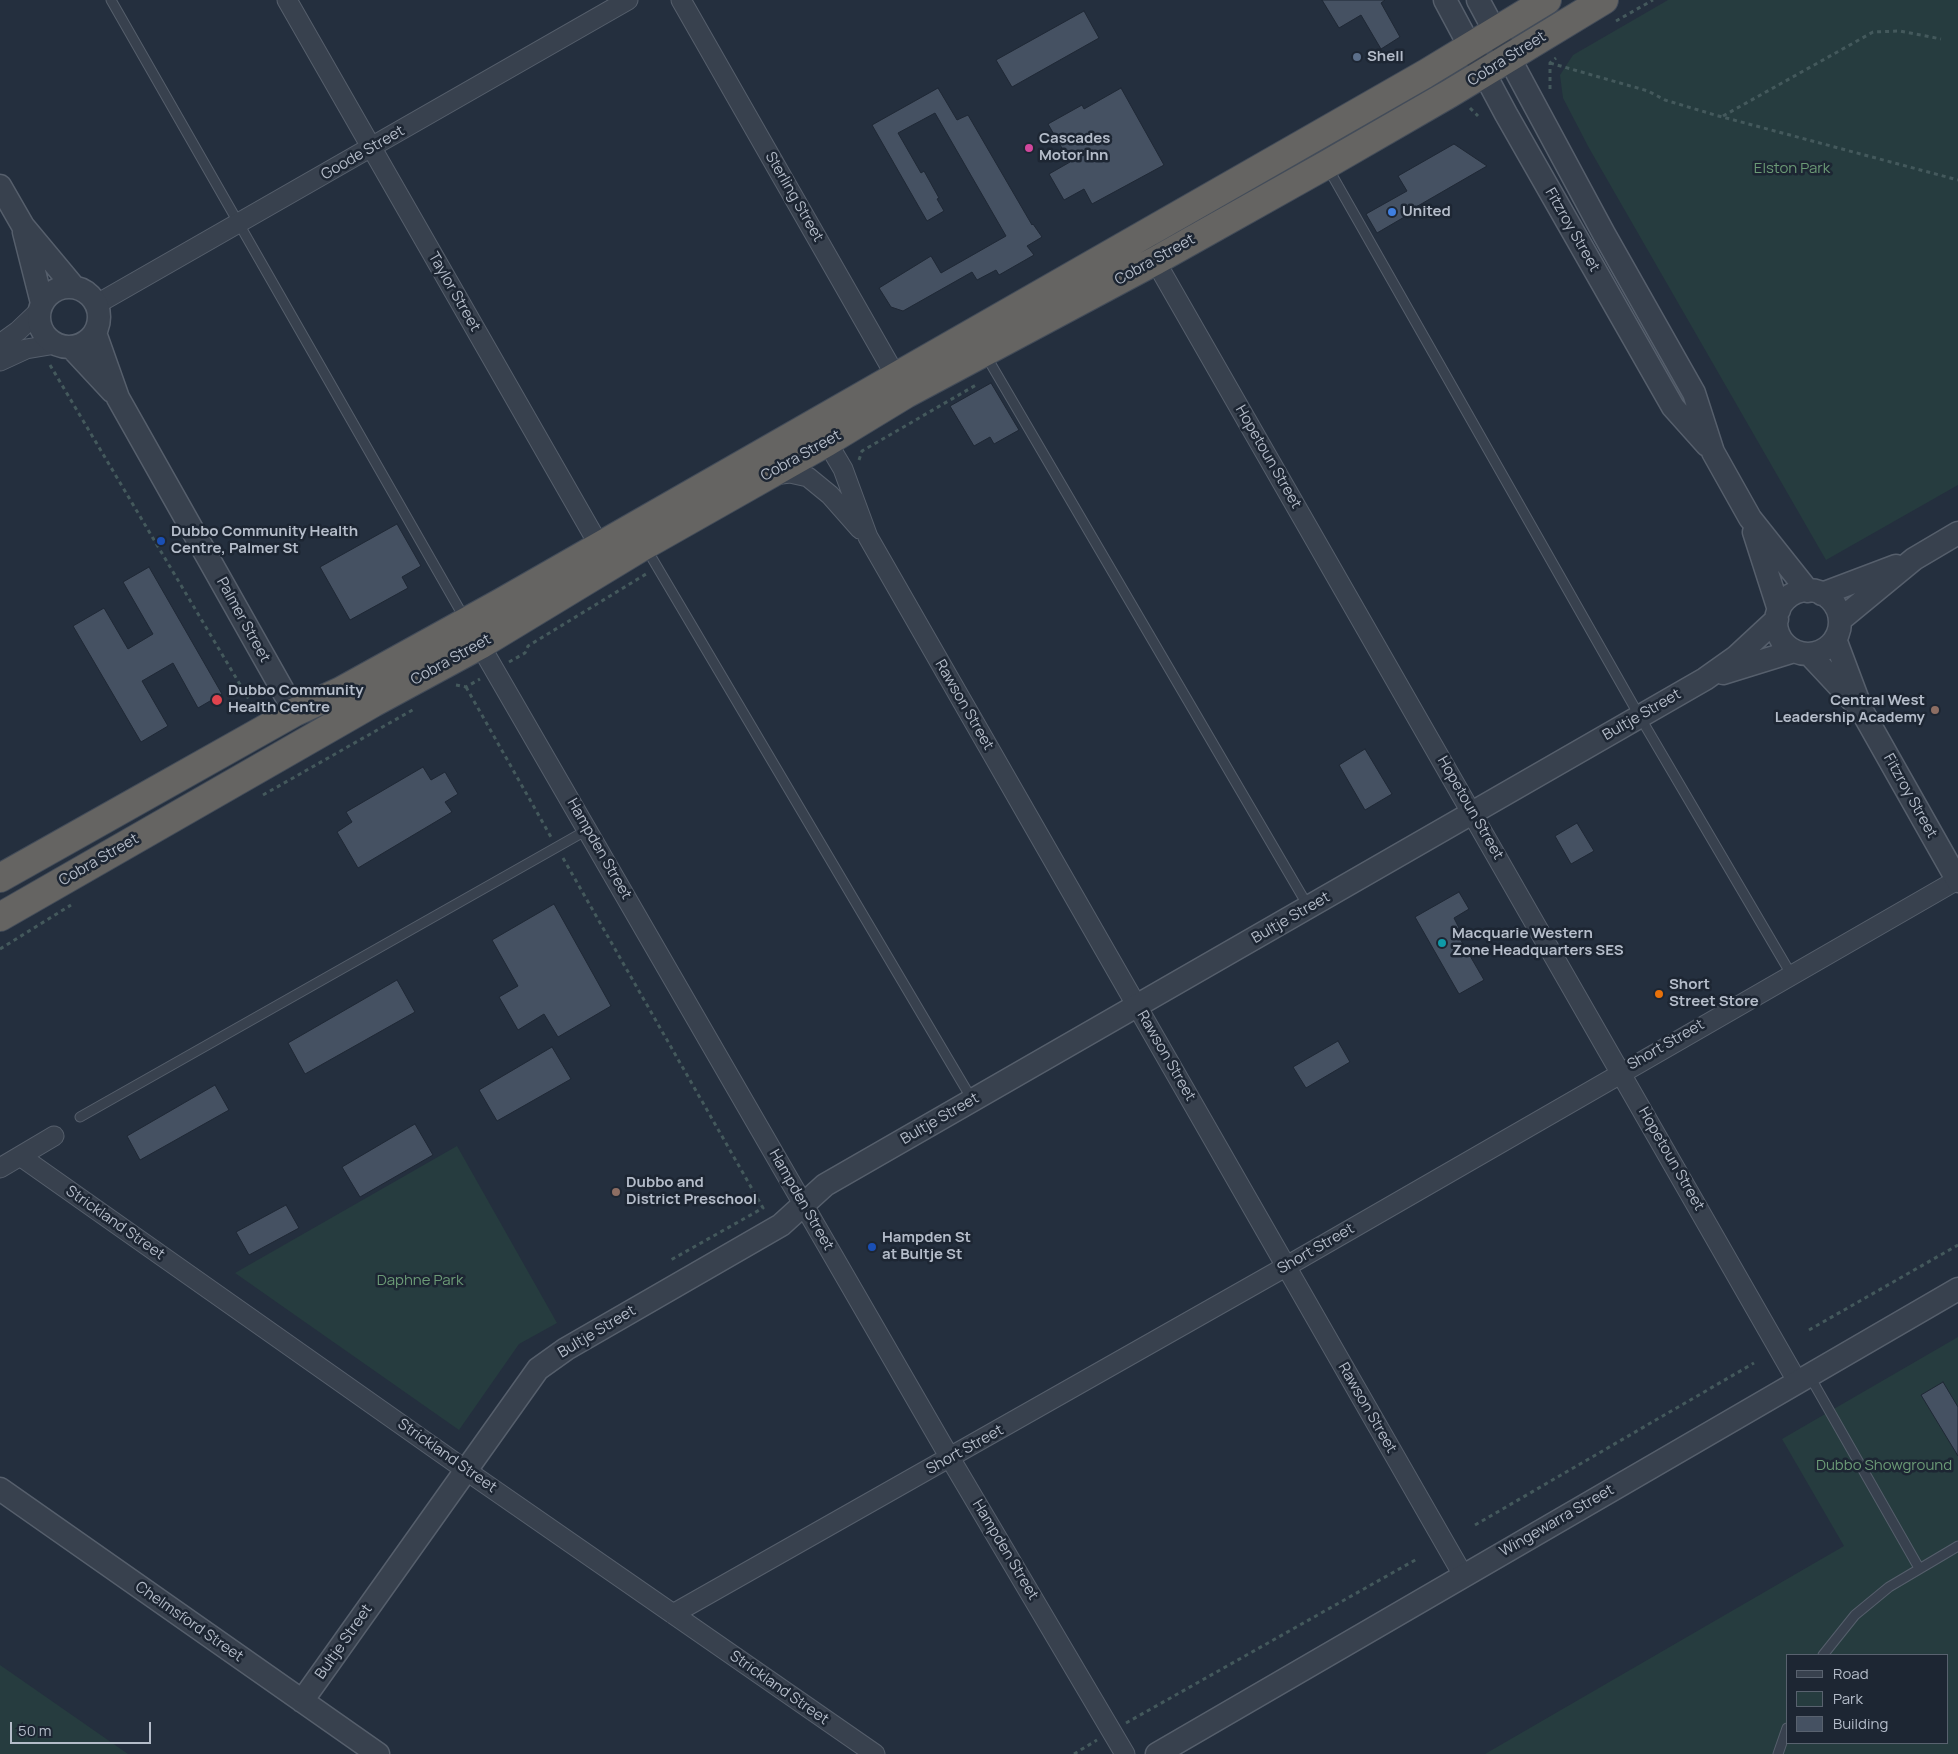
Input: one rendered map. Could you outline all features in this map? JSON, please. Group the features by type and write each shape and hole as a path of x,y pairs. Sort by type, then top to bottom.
{"highway":[{"name":"Cobra Street","path":"0,878 295,712 341,691 502,602 599,545 754,470 901,385 1141,236 1425,74 1547,0"},
{"name":"Cobra Street","path":"0,917 373,703 648,554 754,470 827,442 901,385 983,351 1155,261 1326,165 1510,58 1604,0"},
{"path":"341,691 456,638 466,638 480,644 481,629 485,620 502,602"},
{"path":"295,712 314,721 325,722 373,703"}],"street":[{"name":"Taylor Street","path":"287,0 599,545"},
{"name":"Goode Street","path":"97,304 628,0"},
{"name":"Sterling Street","path":"681,0 901,385"},
{"name":"Fitzroy Street","path":"1445,0 1484,73 1673,407 1713,452"},
{"name":"Fitzroy Street","path":"1478,0 1604,234 1694,393 1713,452 1750,518 1815,592"},
{"path":"0,186 23,226 73,286 83,290 97,304 99,314 95,332 80,345 26,349 0,361"},
{"path":"23,226 41,307 40,327 44,336 64,346"},
{"name":"Hopetoun Street","path":"1141,236 1621,1071 1803,1377"},
{"path":"0,344 18,331 41,307 53,291 73,286"},
{"name":"Palmer Street","path":"95,332 118,398 295,712"},
{"name":"Palmer Street","path":"64,346 118,398"},
{"name":"Rawson Street","path":"827,442 843,469 868,537 1463,1576"},
{"name":"Rawson Street","path":"754,470 790,473 808,477 830,494 868,537"},
{"name":"Fitzroy Street","path":"1750,518 1778,614"},
{"path":"1914,559 1838,630 1819,652 1801,652 1778,634 1778,614 1791,596 1815,592 1914,559 1958,533"},
{"path":"599,545 615,552 648,554"},
{"path":"1815,592 1835,604 1838,630"},
{"name":"Bultje Street","path":"302,1701 538,1369 566,1349 781,1226 825,1185 1705,680 1736,657 1778,614"},
{"name":"Fitzroy Street","path":"1838,630 1862,711 1958,880"},
{"name":"Hampden Street","path":"480,644 950,1458 1125,1754"},
{"name":"Fitzroy Street","path":"1801,652 1862,711"},
{"name":"Bultje Street","path":"1705,680 1801,652"},
{"name":"Short Street","path":"673,1614 1287,1266 1621,1071 1958,880"},
{"path":"0,1168 54,1136"},
{"name":"Strickland Street","path":"20,1156 465,1470 875,1754"},
{"name":"Wingewarra Street","path":"1157,1754 1803,1377 1958,1289"},
{"name":"Chelmsford Street","path":"0,1489 378,1754"}],"lane":[{"path":"111,0 467,621"},
{"path":"1326,165 1640,717 1791,974"},
{"path":"983,351 1309,908"},
{"path":"648,554 973,1101"},
{"path":"80,1117 587,830"},
{"path":"1803,1377 1920,1568"},
{"path":"1824,1654 1855,1615 1889,1587 1958,1546"},
{"path":"1778,1754 1786,1731"}],"path":[{"path":"1722,116 1873,32 1900,31 1941,39"},
{"path":"1549,72 1550,63 1648,91 1665,100 1958,180"},
{"path":"43,363 51,365 117,480 254,708"},
{"path":"448,690 457,685 466,687 525,653 528,646 648,554"},
{"path":"466,687 553,841"},
{"path":"257,798 424,704"},
{"path":"558,850 763,1208 669,1261"},
{"path":"0,949 79,900"},
{"path":"1809,1330 1958,1245"},
{"path":"1475,1525 1754,1363"},
{"path":"1074,1754 1417,1559"}],"green space":[{"name":"Elston Park","path":"1668,0 1958,0 1958,485 1826,560 1589,148 1563,98 1560,75 1573,55"},
{"name":"Daphne Park","path":"457,1146 557,1323 519,1344 459,1430 235,1273"},
{"name":"Dubbo Showground","path":"1958,1337 1958,1754 1485,1754 1844,1546 1782,1439"},
{"path":"0,1665 128,1754 0,1754"}],"building":[{"path":"1322,0 1385,0 1381,3 1400,37 1381,49 1361,15 1339,28"},
{"path":"1084,11 1099,38 1012,87 996,60"},
{"path":"938,88 957,120 968,115 1032,225 1042,237 1027,246 1034,255 999,275 996,270 977,280 972,272 903,311 891,307 879,288 931,256 941,273 1006,236 935,113 898,133 921,173 924,171 944,211 927,221 872,125"},
{"path":"1121,88 1164,165 1092,204 1084,189 1064,200 1049,174 1070,162 1048,124 1082,105 1084,109"},
{"path":"1454,144 1487,166 1416,207 1418,209 1377,233 1366,214 1407,191 1398,176"},
{"path":"991,383 1019,430 994,444 990,437 974,446 950,406"},
{"path":"397,524 421,566 402,577 408,588 350,620 320,567"},
{"path":"149,567 222,694 198,708 173,663 142,681 168,726 141,742 73,626 104,608 128,649 153,634 123,582"},
{"path":"1365,749 1392,794 1365,810 1339,765"},
{"path":"423,767 431,780 445,772 458,794 445,802 452,812 358,868 337,832 352,822 346,812"},
{"path":"1577,823 1594,851 1571,864 1555,836"},
{"name":"Macquarie Western Zone Headquarters SES","path":"1459,892 1469,909 1454,918 1459,928 1455,930 1484,980 1459,994 1415,917"},
{"path":"554,904 611,1006 558,1037 544,1014 518,1030 499,997 518,986 492,940"},
{"path":"397,980 415,1012 305,1074 288,1043"},
{"path":"1338,1041 1350,1062 1306,1088 1293,1067"},
{"path":"552,1047 571,1079 497,1121 479,1090"},
{"path":"215,1085 229,1110 140,1160 127,1136"},
{"path":"415,1124 433,1155 360,1197 342,1167"},
{"path":"286,1205 299,1228 249,1255 236,1232"},
{"path":"1943,1382 1958,1407 1958,1456 1921,1395"}],"place":[{"name":"Shell","path":"1357,57"},
{"name":"Cascades Motor Inn","path":"1029,148"},
{"name":"United","path":"1392,212"},
{"name":"Dubbo Community Health Centre, Palmer St","path":"161,541"},
{"name":"Dubbo Community Health Centre","path":"217,700"},
{"name":"Central West Leadership Academy","path":"1935,710"},
{"name":"Macquarie Western Zone Headquarters SES","path":"1442,943"},
{"name":"Short Street Store","path":"1659,994"},
{"name":"Dubbo and District Preschool","path":"616,1192"},
{"name":"Hampden St at Bultje St","path":"872,1247"}]}
